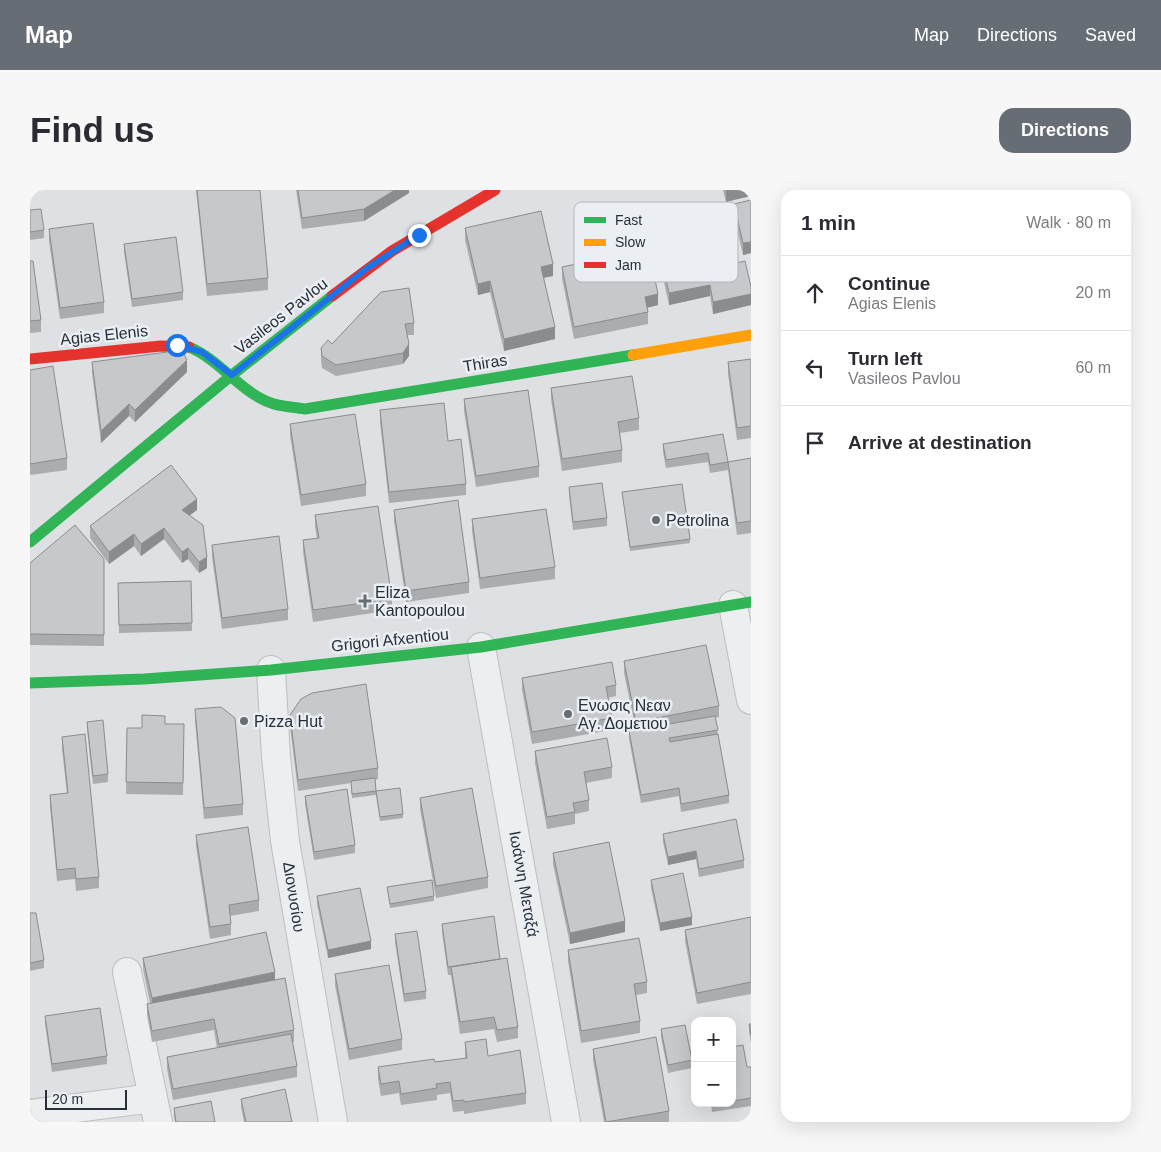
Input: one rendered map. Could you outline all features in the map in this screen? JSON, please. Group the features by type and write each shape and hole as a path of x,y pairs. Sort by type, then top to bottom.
{"street":[{"name":"Vasileos Pavlou","path":"30,542 232,375 392,251 495,190"},
{"name":"Thiras","path":"232,375 257,396 274,404 305,409 751,335"},
{"name":"Agias Elenis","path":"30,359 177,345 202,352 232,375"},
{"name":"Grigori Afxentiou","path":"30,683 271,670 481,646 742,603"},
{"path":"742,603 751,700"},
{"name":"Ιωάννη Μεταξά","path":"481,646 566,1122"},
{"name":"Διονυσίου","path":"271,670 276,756 285,841 333,1122"},
{"path":"30,1114 155,1110 127,972"}],"building":[{"path":"197,190 260,190 268,278 207,284"},
{"path":"298,190 395,190 364,209 302,218"},
{"path":"751,200 751,242 743,243 738,221 738,203"},
{"path":"41,209 44,230 30,232 30,210"},
{"path":"541,211 553,264 541,267 555,327 504,339 490,281 478,284 465,228"},
{"path":"93,223 104,302 60,308 49,229"},
{"path":"176,237 183,292 132,299 124,244"},
{"path":"30,261 33,261 41,320 30,321"},
{"path":"745,261 751,294 713,302 710,285 669,293 667,282 738,282 738,263"},
{"path":"574,264 574,282 656,282 658,294 645,297 648,312 574,327 562,267"},
{"path":"409,288 414,323 405,324 409,344 403,353 336,365 322,356 321,348 328,340 332,344 381,292"},
{"path":"182,350 187,360 135,410 129,404 101,431 92,362"},
{"path":"751,359 751,426 737,428 728,362"},
{"path":"53,366 67,458 30,464 30,370"},
{"path":"632,376 639,418 618,422 622,450 562,459 551,388"},
{"path":"528,390 539,466 476,476 464,399"},
{"path":"444,403 448,441 461,439 466,484 389,492 380,410"},
{"path":"355,414 366,484 301,495 290,424"},
{"path":"723,434 728,462 710,465 708,453 666,460 663,444"},
{"path":"751,458 751,521 737,523 728,462"},
{"path":"171,465 197,499 182,510 203,525 207,557 199,562 188,548 182,552 164,528 141,544 134,534 109,552 90,526"},
{"path":"602,483 607,518 573,522 569,487"},
{"name":"Petrolina","path":"682,484 690,539 630,547 622,492"},
{"path":"458,500 469,582 406,591 394,510"},
{"path":"378,506 392,599 313,610 303,540 319,538 315,515"},
{"path":"546,509 555,567 480,578 472,519"},
{"path":"75,525 104,559 104,635 30,634 30,563"},
{"path":"279,536 288,609 222,618 212,545"},
{"path":"191,581 192,623 119,625 118,583"},
{"path":"706,645 719,706 636,722 624,661"},
{"name":"Ενωσις Νεαν Αγ. Δομετιου","path":"612,662 616,685 606,687 612,718 532,732 522,678"},
{"path":"366,684 378,768 298,780 290,715 301,699 312,693"},
{"path":"221,707 235,718 243,804 204,808 195,709"},
{"path":"142,715 165,716 165,724 184,724 183,783 126,782 127,728 142,728"},
{"path":"715,716 718,730 669,738 670,742 718,734 729,795 681,804 679,788 641,795 629,731"},
{"path":"103,720 108,774 93,776 87,722"},
{"path":"85,734 99,877 76,879 75,868 57,870 50,795 68,793 62,737"},
{"path":"607,738 612,767 584,772 589,800 573,803 575,812 547,817 535,751"},
{"path":"375,778 376,791 352,794 351,781"},
{"path":"400,788 403,814 380,817 376,791"},
{"path":"472,788 488,877 436,886 420,798"},
{"path":"347,789 355,845 314,852 305,796"},
{"path":"736,819 744,860 699,869 696,851 668,857 663,834"},
{"path":"248,827 259,900 229,905 231,924 210,927 196,835"},
{"path":"609,842 625,921 570,933 553,853"},
{"path":"683,873 692,917 660,923 651,880"},
{"path":"432,880 434,896 390,904 387,887"},
{"path":"360,888 371,941 328,950 317,896"},
{"path":"30,913 36,913 44,960 30,963"},
{"path":"494,916 500,959 448,967 442,924"},
{"path":"751,917 751,982 697,993 685,930"},
{"path":"417,931 426,991 404,994 395,934"},
{"path":"266,932 275,972 152,998 143,958"},
{"path":"639,938 647,982 634,984 640,1021 581,1031 568,950"},
{"path":"507,958 518,1027 497,1030 494,1017 460,1022 451,967"},
{"path":"389,965 402,1039 349,1049 335,974"},
{"path":"285,978 294,1030 219,1044 214,1019 152,1031 147,1004"},
{"path":"100,1008 107,1056 52,1064 45,1016"},
{"path":"685,1025 691,1060 668,1065 661,1029"},
{"path":"291,1034 297,1066 173,1089 167,1057"},
{"path":"656,1037 669,1111 606,1122 593,1049"},
{"path":"486,1039 488,1056 520,1050 526,1093 464,1102 464,1100 453,1101 450,1082 436,1084 437,1088 401,1094 399,1081 381,1084 378,1067 434,1059 435,1062 467,1058 465,1042"},
{"path":"743,1045 747,1067 751,1067 751,1098 736,1100 736,1062 736,1046"},
{"path":"285,1089 292,1122 246,1122 241,1099"},
{"path":"211,1101 215,1122 176,1122 174,1108"}],"traffic: fast":[{"path":"30,542 232,375 332,296"},
{"path":"189,347 211,360 251,393 262,399 278,405 305,409 633,355"},
{"path":"30,683 144,679 271,670 481,647 751,602"}],"traffic: slow":[{"path":"633,355 751,335"}],"traffic: jam":[{"path":"332,296 392,251 495,190"},
{"path":"30,359 161,346 189,347"}],"place":[{"name":"Petrolina","path":"656,520"},
{"name":"Eliza Kantopoulou","path":"365,601"},
{"name":"Ενωσις Νεαν Αγ. Δομετιου","path":"568,714"},
{"name":"Pizza Hut","path":"244,721"}],"route":[{"path":"177,345 190,347 202,352 232,375 366,269 419,235"}]}
